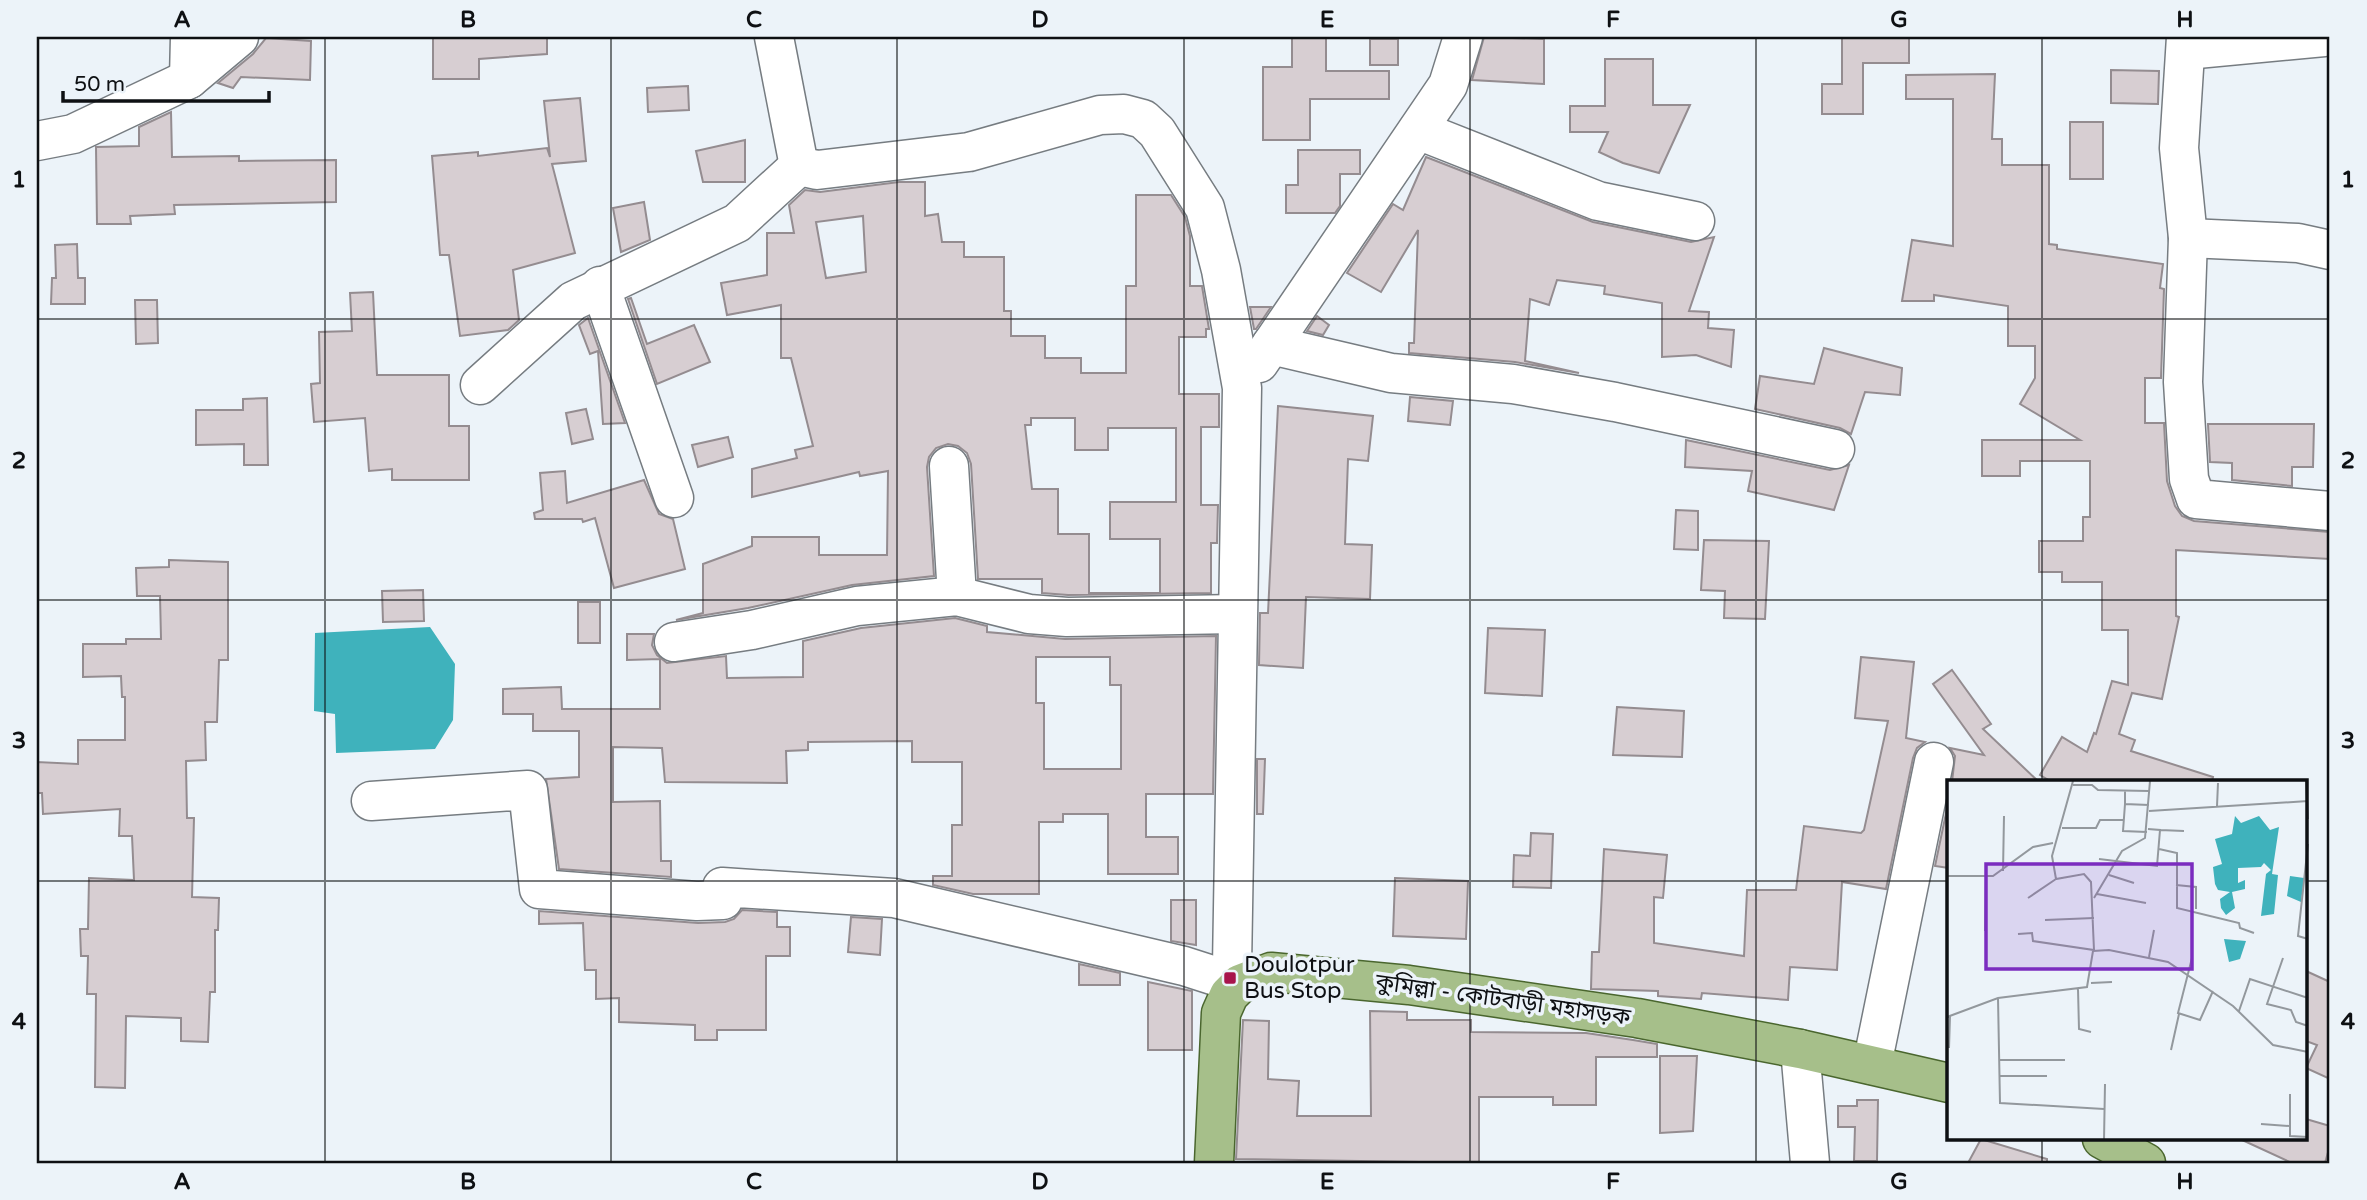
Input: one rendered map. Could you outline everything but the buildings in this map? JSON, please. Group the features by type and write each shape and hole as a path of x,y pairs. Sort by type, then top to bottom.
{"main road":[{"name":"কুমিল্লা - কোটবাড়ী মহাসড়ক","path":"1240,984 1271,972 1409,985 1637,1018 1800,1049 1947,1083"},
{"path":"1214,1163 1221,1013 1228,995 1240,984"},
{"path":"2104,1140 2146,1163"}],"street":[{"path":"189,79 190,37"},
{"path":"37,141 73,134 189,79 239,37"},
{"path":"774,37 799,166"},
{"path":"1242,387 1448,85 1463,37"},
{"path":"2324,37 2186,43 2179,148 2188,238 2183,383 2189,479 2196,499 2330,511"},
{"path":"799,166 817,170 969,152 1100,115 1124,114 1143,119 1157,132 1205,208 1221,270 1242,387 1231,967 1240,984"},
{"path":"1418,130 1598,201 1695,221"},
{"path":"480,385 573,301 737,223 799,166"},
{"path":"2188,238 2298,243 2330,250"},
{"path":"600,286 674,498"},
{"path":"1271,345 1391,373 1513,384 1615,402 1835,449"},
{"path":"949,466 957,596"},
{"path":"674,642 752,630 858,606 957,596 1029,614 1067,617 1237,614"},
{"path":"1872,1065 1934,762"},
{"path":"371,801 528,790 539,889 697,901 723,900 722,887 894,898 1184,966 1240,984"},
{"path":"1800,1049 1810,1163"}],"water":[{"path":"430,627 455,664 453,720 435,749 336,753 335,714 314,711 315,633"}],"place":[{"name":"Doulotpur Bus Stop","path":"1230,978"}]}
